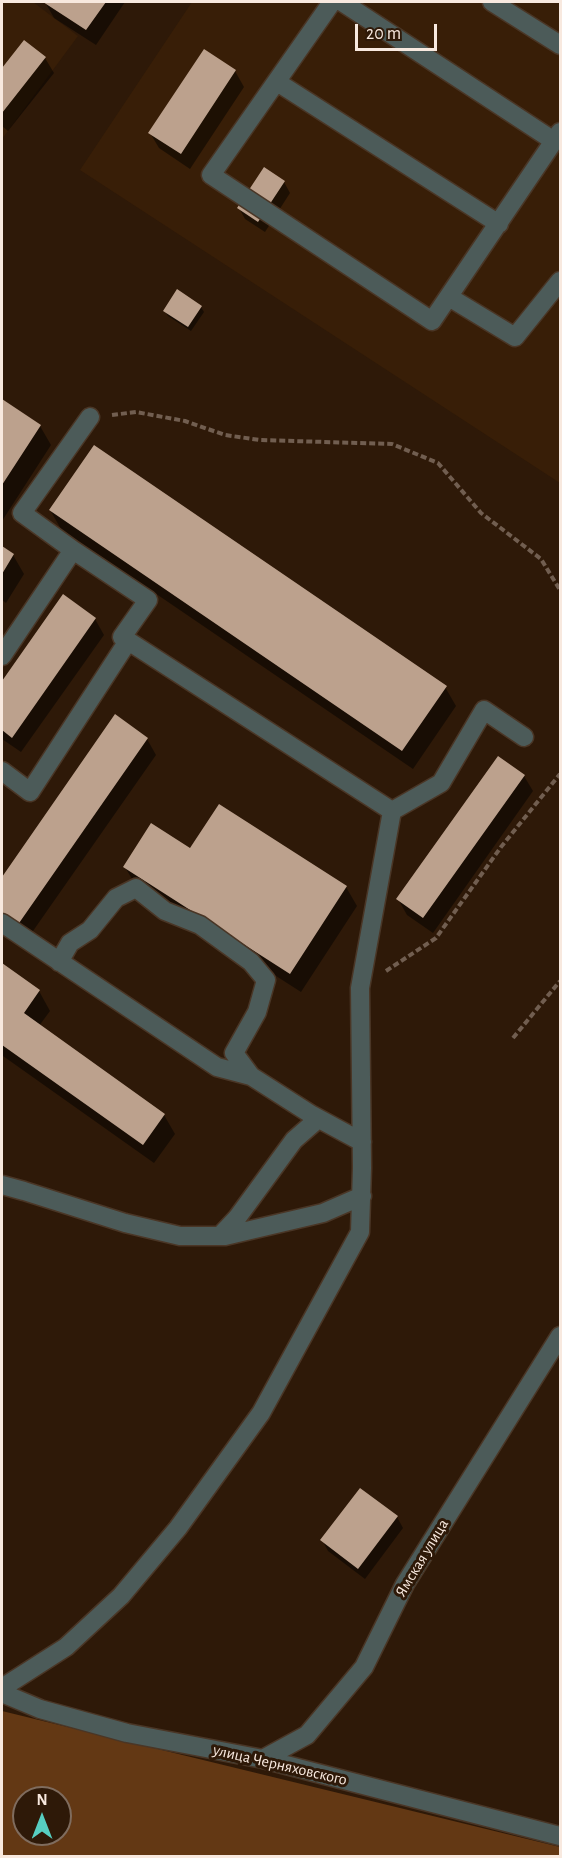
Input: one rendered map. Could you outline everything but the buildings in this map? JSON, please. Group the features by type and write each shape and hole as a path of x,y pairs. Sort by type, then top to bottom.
{"lane":[{"path":"332,2 211,175 432,321 557,137 342,2"},
{"path":"492,2 561,45"},
{"path":"277,82 498,224"},
{"path":"448,297 515,337 561,281"},
{"path":"90,417 22,513 148,600 122,637 392,810"},
{"path":"2,656 73,550"},
{"path":"2,771 30,792 128,641"},
{"path":"392,810 441,783 484,710 524,737"},
{"path":"2,1690 66,1647 121,1596 178,1528 267,1403 360,1232 362,1142 360,988 392,810"},
{"path":"59,962 70,943 90,930 116,897 136,888 165,911 200,925 251,962 266,980 257,1012 234,1053 251,1076"},
{"path":"2,923 217,1067 251,1076 318,1119 362,1142"},
{"path":"220,1236 237,1218 294,1140 318,1119"},
{"path":"2,1185 180,1236 220,1236 323,1213 362,1196"},
{"name":"Ямская улица","path":"263,1759 307,1735 364,1667 405,1584 561,1335"},
{"name":"улица Черняховского","path":"2,1690 40,1709 127,1732 263,1759 561,1836"}],"path":[{"path":"90,417 136,412 185,421 225,435 260,440 392,444 438,463 481,513 541,559 561,590"},
{"path":"360,988 436,938 501,847 561,774"},
{"path":"513,1038 561,981"}],"shaded area":[{"path":"2,2 33,2 78,36 2,139"},
{"path":"192,2 560,2 560,483 80,170"},
{"path":"2,1711 560,1847 560,1856 2,1856"}]}
